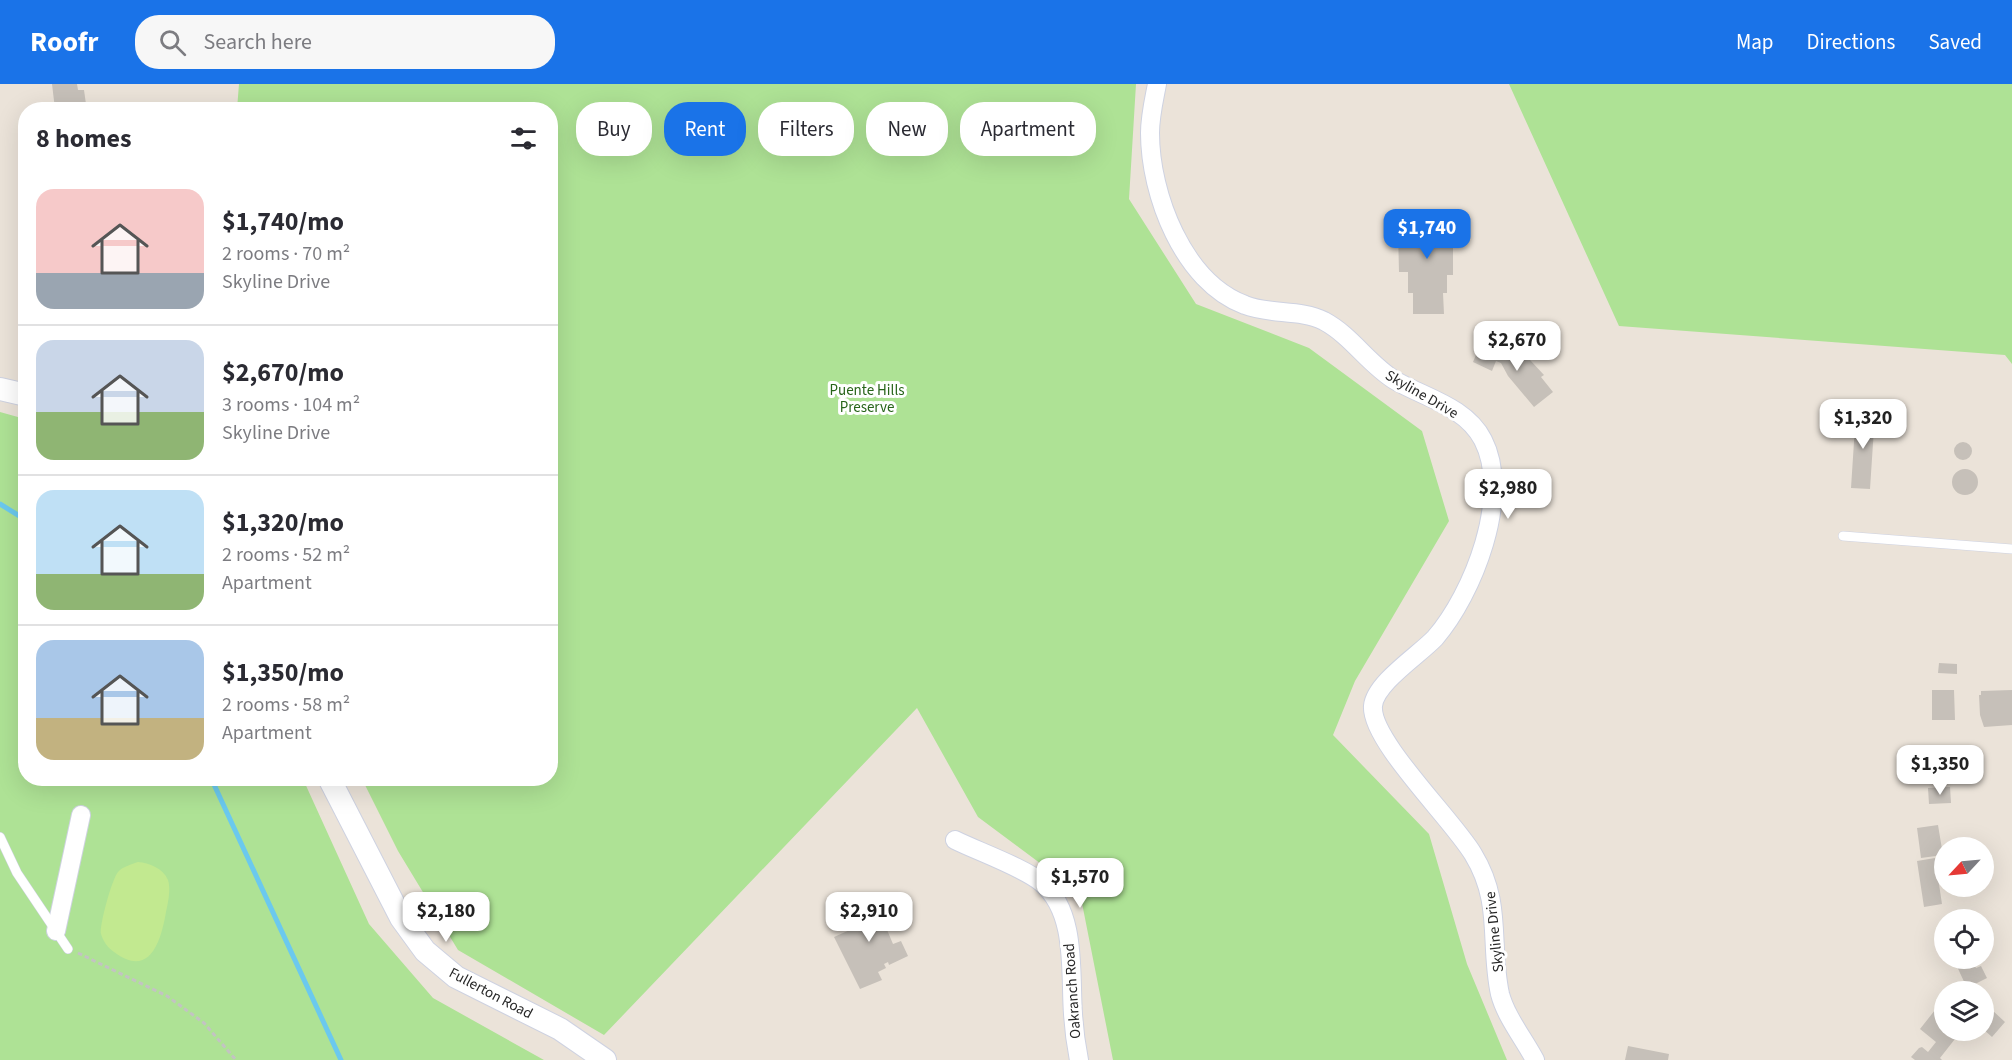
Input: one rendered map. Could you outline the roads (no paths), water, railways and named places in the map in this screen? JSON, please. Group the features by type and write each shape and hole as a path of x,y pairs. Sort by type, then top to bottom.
{"street":[{"name":"Skyline Drive","path":"1157,84 1150,129 1154,175 1169,223 1197,268 1221,291 1242,304 1261,310 1310,316 1328,324 1389,376 1461,416 1476,430 1486,448 1493,476 1492,504 1486,535 1467,584 1443,628 1377,693 1373,710 1376,724 1384,740 1458,832 1486,878 1493,908 1501,998 1535,1060"},
{"path":"0,389 18,393"},
{"name":"Fullerton Road","path":"333,786 401,918 425,951 456,977 560,1029 605,1060"},
{"path":"56,931 81,815"},
{"name":"Oakranch Road","path":"955,840 1032,877 1047,888 1057,903 1064,917 1068,936 1073,1017 1079,1060"}],"lane":[{"path":"1843,536 2012,549"},
{"path":"0,837 17,873 68,949"}],"waterway":[{"path":"0,504 18,515"},
{"path":"215,786 341,1060"}],"park label":[{"name":"Puente Hills Preserve","path":"867,398"}]}
